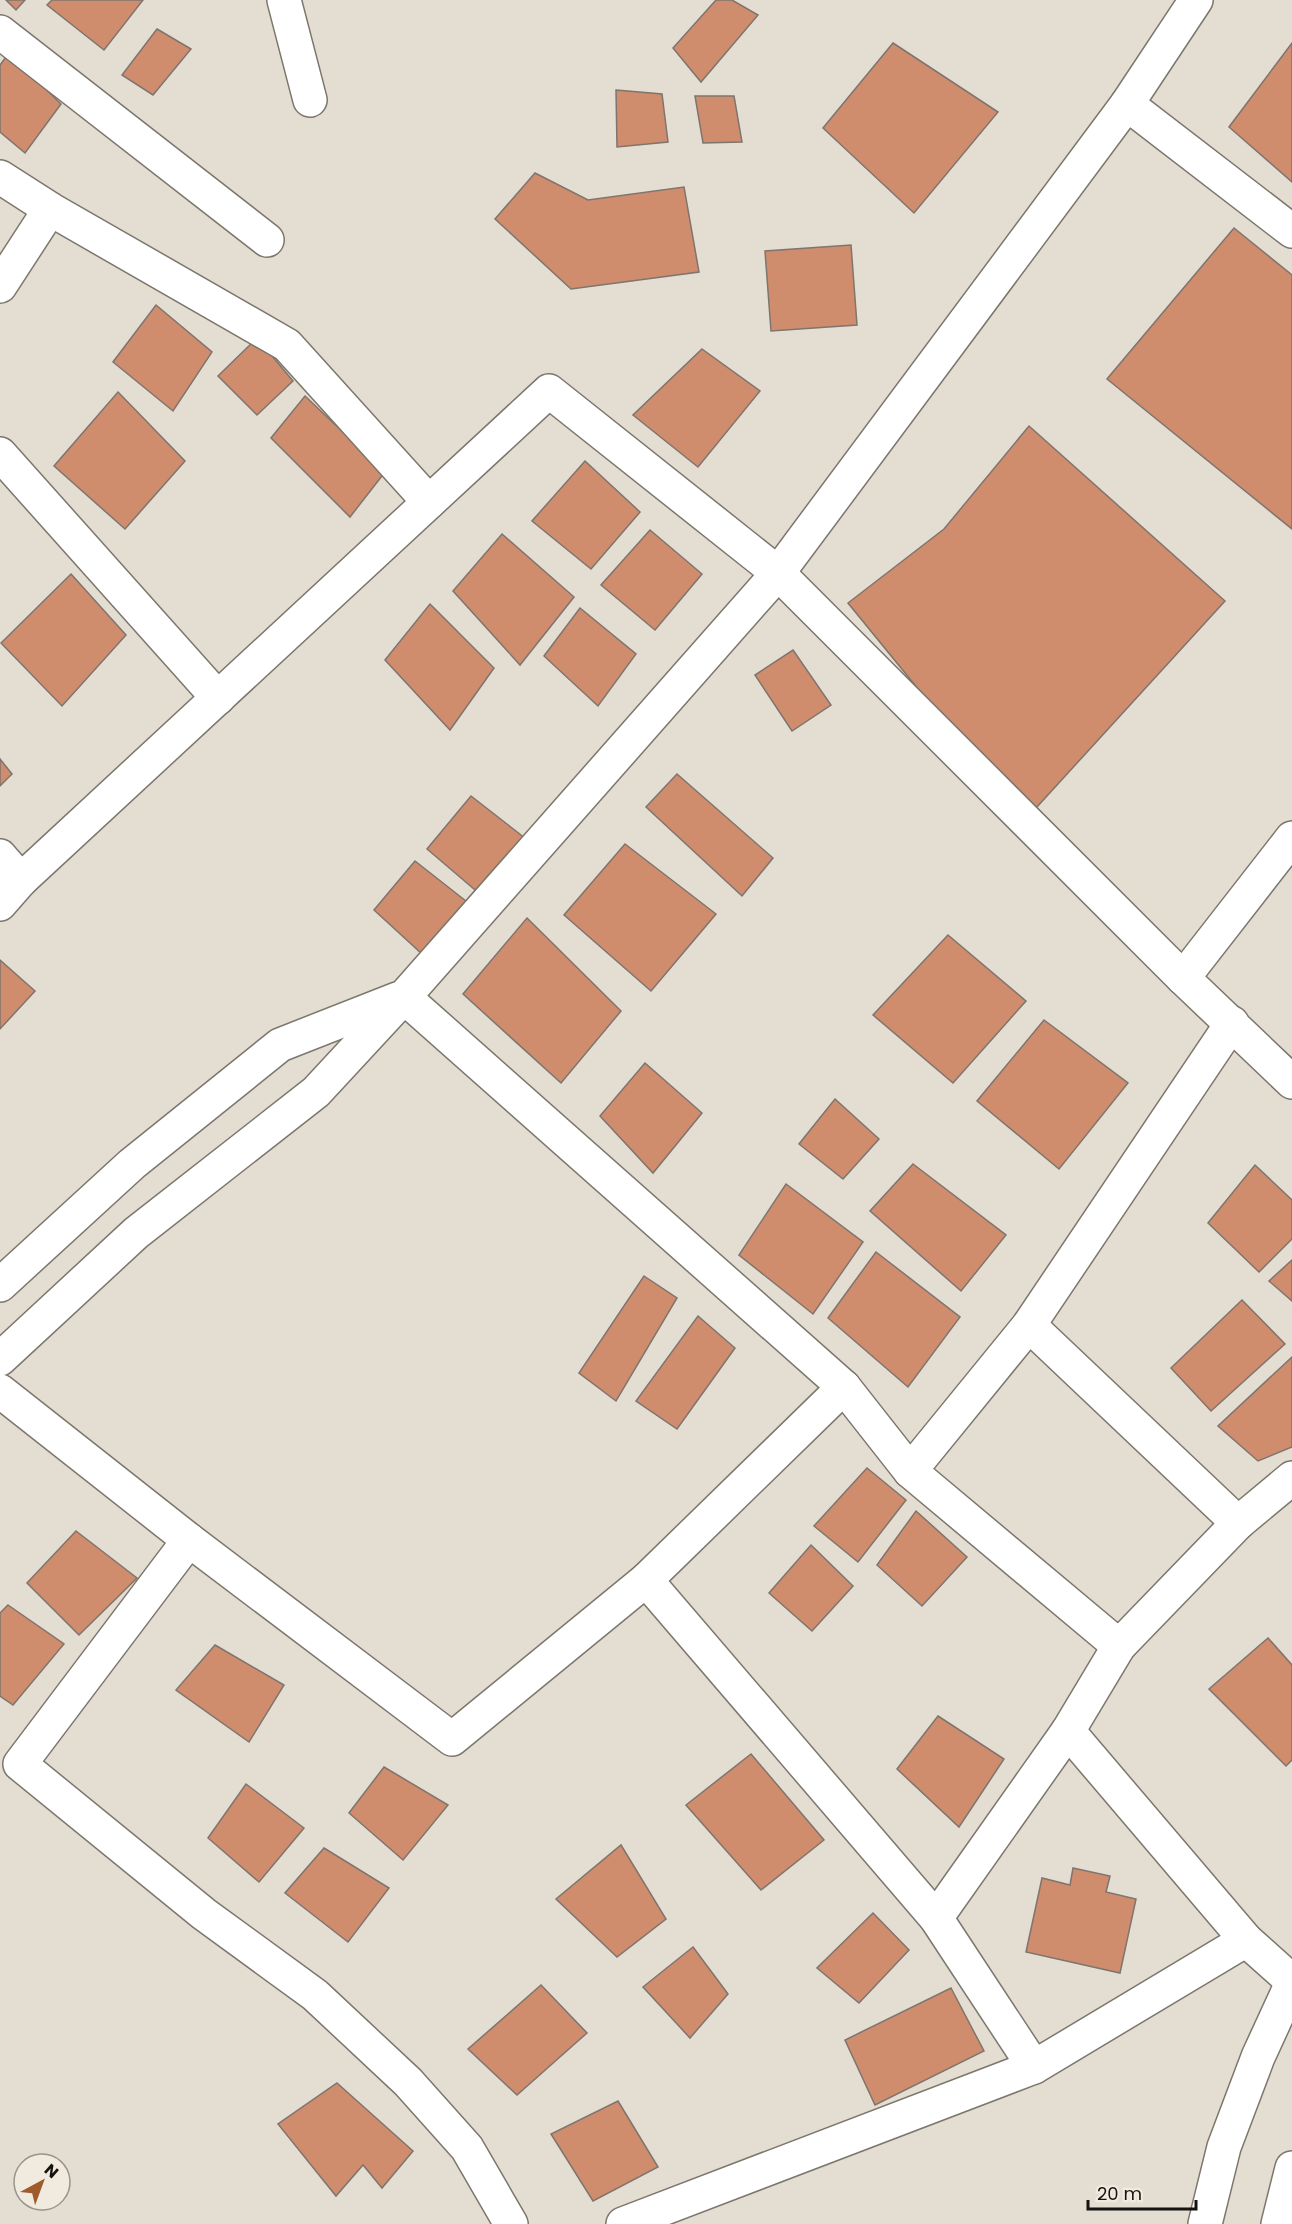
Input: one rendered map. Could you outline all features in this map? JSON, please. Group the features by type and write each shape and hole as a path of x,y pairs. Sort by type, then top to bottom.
{"street":[{"path":"284,0 310,100"},
{"path":"0,1359 136,1233 316,1092 404,997 777,573 1127,104 1196,0"},
{"path":"0,32 267,240"},
{"path":"1127,104 1292,231"},
{"path":"0,177 50,209 287,345 429,502"},
{"path":"0,286 50,209"},
{"path":"0,904 21,880 549,391 777,573 1183,978 1292,1082"},
{"path":"0,453 218,698"},
{"path":"1183,978 1292,838"},
{"path":"0,856 21,880"},
{"path":"0,1285 132,1164 280,1045 404,997"},
{"path":"404,997 844,1387 910,1472 1119,1646"},
{"path":"910,1472 1029,1324 1232,1023"},
{"path":"1029,1324 1238,1523"},
{"path":"0,1391 189,1540 452,1739 646,1580 844,1387"},
{"path":"936,1918 1068,1731 1119,1646 1238,1523 1292,1478"},
{"path":"189,1540 20,1764 204,1914 324,2003 408,2082 467,2148 511,2224"},
{"path":"646,1580 936,1918 1034,2067"},
{"path":"1068,1731 1246,1940 1292,1982 1258,2057 1224,2147 1205,2224"},
{"path":"622,2224 1034,2067 1246,1940"},
{"path":"1278,2224 1292,2168"}],"building":[{"path":"6,0 25,0 16,10"},
{"path":"52,0 143,0 104,50 47,5"},
{"path":"716,0 732,0 758,15 701,82 673,48"},
{"path":"157,29 191,49 153,95 122,75"},
{"path":"893,43 998,112 914,213 823,128"},
{"path":"1292,43 1292,182 1229,127"},
{"path":"9,53 61,104 25,153 0,132 0,65"},
{"path":"616,90 662,94 668,142 617,147"},
{"path":"695,96 734,96 742,142 703,143"},
{"path":"535,173 588,200 684,187 699,272 571,289 495,219"},
{"path":"1234,228 1292,275 1292,529 1107,379"},
{"path":"851,245 857,325 771,331 765,251"},
{"path":"156,305 212,352 173,411 113,362"},
{"path":"257,338 293,381 257,415 218,376"},
{"path":"702,349 760,391 698,467 633,415"},
{"path":"118,392 185,461 125,529 54,466"},
{"path":"305,396 385,472 350,517 271,438"},
{"path":"1029,426 1225,601 1025,820 848,603 944,529"},
{"path":"585,461 640,512 591,569 532,521"},
{"path":"650,530 702,574 655,630 601,585"},
{"path":"502,534 574,597 520,665 453,591"},
{"path":"71,574 126,635 62,706 1,643"},
{"path":"430,604 494,668 450,730 385,660"},
{"path":"580,608 636,654 598,706 544,656"},
{"path":"793,650 831,705 792,731 755,675"},
{"path":"0,759 12,774 0,786"},
{"path":"677,774 773,858 742,896 646,807"},
{"path":"471,796 530,842 481,895 427,849"},
{"path":"625,844 716,914 651,991 564,915"},
{"path":"415,861 471,905 422,954 374,910"},
{"path":"527,918 621,1011 561,1083 463,994"},
{"path":"948,935 1026,1001 953,1083 873,1015"},
{"path":"0,960 35,991 0,1029"},
{"path":"1044,1020 1128,1083 1059,1169 977,1101"},
{"path":"645,1063 702,1113 653,1173 600,1116"},
{"path":"835,1099 879,1139 843,1179 799,1144"},
{"path":"913,1164 1006,1235 961,1291 870,1211"},
{"path":"1255,1165 1292,1200 1292,1239 1259,1272 1208,1223"},
{"path":"786,1184 863,1242 813,1314 739,1255"},
{"path":"876,1252 960,1317 908,1387 828,1318"},
{"path":"1292,1260 1292,1301 1269,1281"},
{"path":"644,1276 677,1298 616,1401 579,1373"},
{"path":"1242,1300 1285,1344 1211,1411 1171,1368"},
{"path":"698,1316 735,1348 677,1429 636,1401"},
{"path":"1292,1357 1292,1447 1258,1461 1218,1426"},
{"path":"867,1468 906,1500 858,1562 814,1526"},
{"path":"916,1511 967,1557 922,1606 877,1565"},
{"path":"76,1531 137,1578 79,1635 27,1583"},
{"path":"811,1545 853,1586 812,1631 769,1593"},
{"path":"8,1605 64,1644 13,1705 0,1696 0,1613"},
{"path":"1268,1638 1292,1665 1292,1760 1286,1766 1209,1689"},
{"path":"215,1645 284,1685 249,1742 176,1690"},
{"path":"938,1716 1004,1759 959,1827 897,1769"},
{"path":"751,1754 824,1840 761,1890 686,1805"},
{"path":"384,1767 448,1805 403,1860 349,1813"},
{"path":"246,1784 304,1828 259,1882 208,1838"},
{"path":"621,1845 666,1919 617,1957 556,1899"},
{"path":"324,1848 389,1888 348,1942 285,1893"},
{"path":"1073,1868 1110,1876 1106,1892 1136,1899 1120,1973 1026,1952 1042,1878 1070,1885"},
{"path":"873,1913 909,1950 859,2003 817,1968"},
{"path":"693,1947 728,1994 690,2038 643,1987"},
{"path":"541,1985 587,2033 517,2095 468,2049"},
{"path":"951,1988 984,2051 875,2105 845,2040"},
{"path":"337,2083 413,2151 382,2188 363,2165 336,2196 278,2124"},
{"path":"618,2101 658,2167 593,2201 551,2134"}]}
